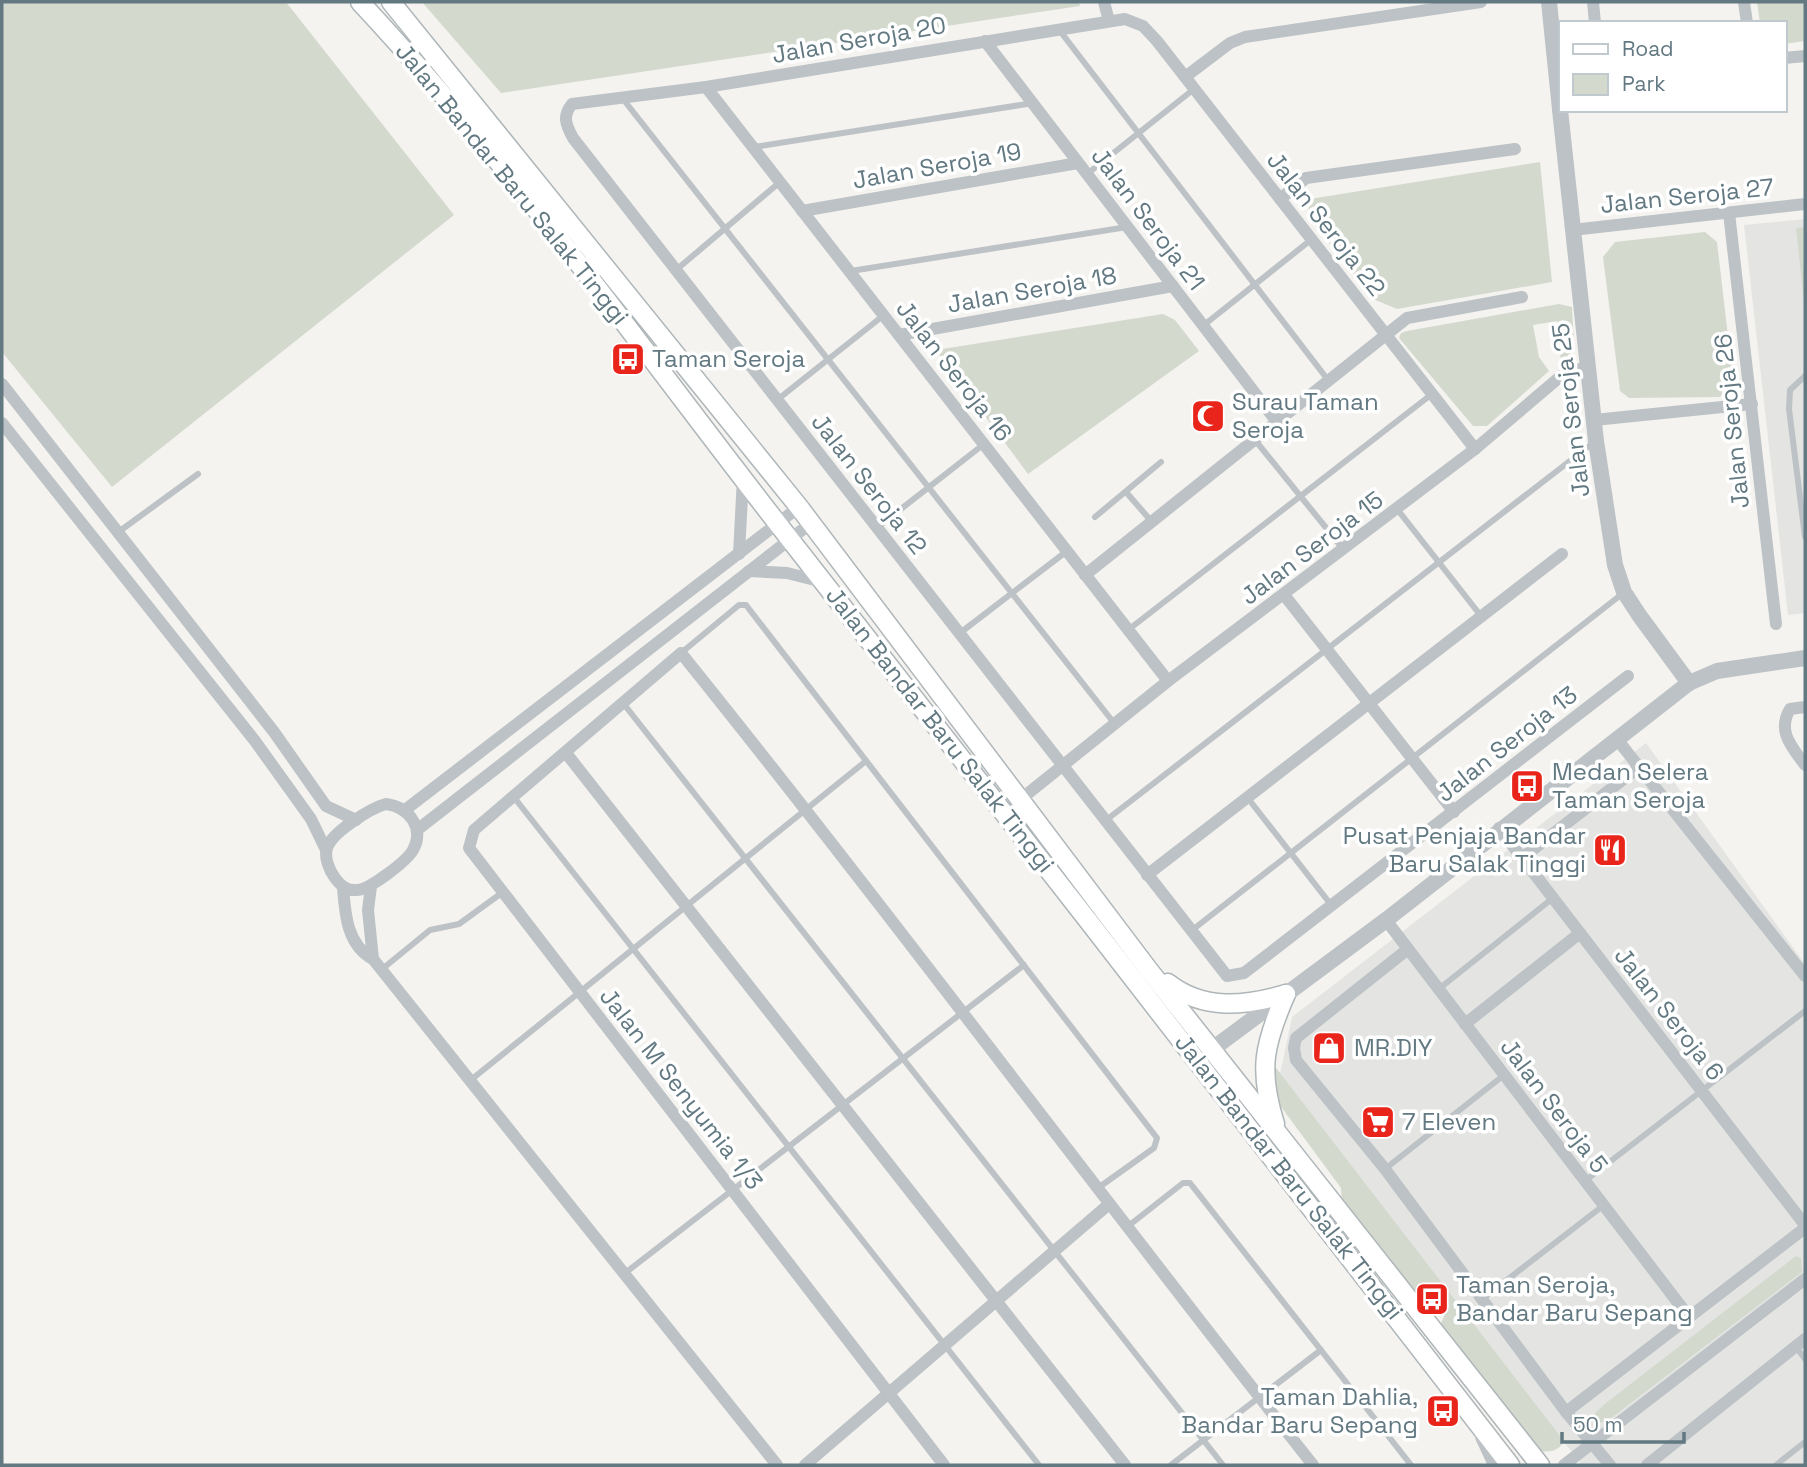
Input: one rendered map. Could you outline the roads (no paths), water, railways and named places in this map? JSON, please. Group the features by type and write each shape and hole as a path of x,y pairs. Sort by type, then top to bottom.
{"main road":[{"name":"Jalan Bandar Baru Salak Tinggi","path":"360,2 408,54 542,220 789,539 1205,1054 1510,1465"},
{"name":"Jalan Bandar Baru Salak Tinggi","path":"391,2 799,507 1148,969 1205,1054 1278,1134 1540,1465"},
{"path":"1148,969 1185,996 1207,1003 1257,1003 1286,994"},
{"path":"1278,1134 1269,1106 1263,1063 1265,1045 1286,994"}],"street":[{"path":"1104,2 1109,21"},
{"path":"1185,77 1230,43 1245,37 1480,2"},
{"name":"Jalan Seroja 25","path":"1549,2 1559,78"},
{"path":"1593,2 1595,21"},
{"path":"1744,2 1746,21"},
{"name":"Jalan Seroja 20","path":"706,88 1109,21 1125,19 1143,26"},
{"name":"Jalan Seroja 22","path":"1143,26 1475,449"},
{"name":"Jalan Seroja 21","path":"985,41 1277,422"},
{"path":"1786,58 1805,56"},
{"name":"Jalan Seroja 12","path":"706,88 572,104 566,112 566,124 676,270 1191,931 1227,976 1244,973"},
{"name":"Jalan Seroja 16","path":"706,88 1168,681"},
{"name":"Jalan Seroja 25","path":"1560,112 1596,441 1615,565 1625,592 1689,682"},
{"path":"1280,199 1306,178 1515,149"},
{"name":"Jalan Seroja 19","path":"802,211 1082,168"},
{"name":"Jalan Seroja 27","path":"1572,230 1805,204"},
{"name":"Jalan Seroja 26","path":"1729,213 1776,624"},
{"name":"Jalan Seroja 18","path":"899,335 1173,286"},
{"path":"1086,575 1407,318 1522,297"},
{"name":"Jalan Seroja 15","path":"1021,799 1168,681 1285,596 1475,449 1567,371 1588,368"},
{"path":"2,384 274,732 326,806 356,820"},
{"path":"1594,420 1752,404"},
{"path":"2,423 255,741 310,819 326,850 328,865 343,887 345,912 353,939 361,953 373,959 472,1079 777,1465"},
{"path":"739,554 743,477"},
{"path":"405,810 799,507"},
{"path":"417,830 811,523"},
{"path":"1147,875 1562,554"},
{"path":"749,571 787,573 824,582"},
{"path":"1285,596 1454,812"},
{"path":"681,653 806,809 1108,1205 1313,1465"},
{"name":"Jalan M Senyumia 1/3","path":"681,653 474,830 469,848 944,1465"},
{"path":"1205,1054 1386,920 1499,828 1689,682 1717,671 1805,658"},
{"name":"Jalan Seroja 13","path":"1244,973 1628,676"},
{"path":"1805,707 1790,709 1784,720 1786,740 1805,765"},
{"path":"1616,738 1805,976"},
{"path":"566,753 1125,1465"},
{"path":"1522,858 1639,767"},
{"path":"326,850 331,841 356,820 386,804 405,810 413,819 417,830 411,854 371,886 352,891 343,887"},
{"name":"Jalan Seroja 6","path":"1499,828 1805,1226"},
{"path":"371,886 368,910 373,959"},
{"name":"Jalan Seroja 5","path":"1386,920 1689,1317"},
{"path":"1465,1024 1580,933"},
{"path":"1408,949 1296,1038 1296,1060 1385,1170 1566,1412 1610,1465"},
{"path":"805,1465 1108,1205"},
{"path":"1566,1412 1805,1226"},
{"path":"1564,1465 1805,1279"},
{"path":"1647,1465 1801,1343"},
{"path":"1471,1414 1494,1465"}],"lane":[{"path":"1058,29 1329,381"},
{"path":"1082,168 1138,133 1194,89"},
{"path":"622,97 1115,724"},
{"path":"752,147 1033,103"},
{"path":"676,270 780,182"},
{"path":"849,271 1128,227"},
{"path":"1203,325 1312,239"},
{"path":"777,400 884,315"},
{"path":"1805,376 1790,390 1789,409 1805,537"},
{"path":"1128,629 1432,394"},
{"path":"1255,440 1344,550"},
{"path":"1105,821 1596,441"},
{"path":"877,527 984,444"},
{"path":"1094,517 1161,462"},
{"path":"117,533 198,474"},
{"path":"1126,492 1152,522"},
{"path":"1397,509 1481,616"},
{"path":"959,634 1067,551"},
{"path":"1191,931 1625,592"},
{"path":"681,653 739,605 746,605 1157,1138 1154,1148 1097,1190"},
{"path":"623,703 1223,1465"},
{"path":"472,1079 866,761"},
{"path":"513,796 1039,1465"},
{"path":"1247,797 1332,906"},
{"path":"381,970 430,930 459,923 503,892"},
{"path":"1438,989 1553,898"},
{"path":"625,1273 1024,965"},
{"path":"1585,1181 1805,1011"},
{"path":"1385,1170 1504,1075"},
{"path":"1126,1228 1183,1183 1190,1183 1411,1465"},
{"path":"1481,1300 1604,1205"},
{"path":"1801,1343 1805,1359"},
{"path":"1171,1465 1321,1350"},
{"path":"1776,1465 1805,1442"}],"place":[{"name":"Taman Seroja","path":"628,359"},
{"name":"Surau Taman Seroja","path":"1208,416"},
{"name":"Medan Selera Taman Seroja","path":"1527,786"},
{"name":"Pusat Penjaja Bandar Baru Salak Tinggi","path":"1610,850"},
{"name":"MR.DIY","path":"1329,1048"},
{"name":"7 Eleven","path":"1378,1122"},
{"name":"Taman Seroja, Bandar Baru Sepang","path":"1432,1299"},
{"name":"Taman Dahlia, Bandar Baru Sepang","path":"1443,1411"}]}
